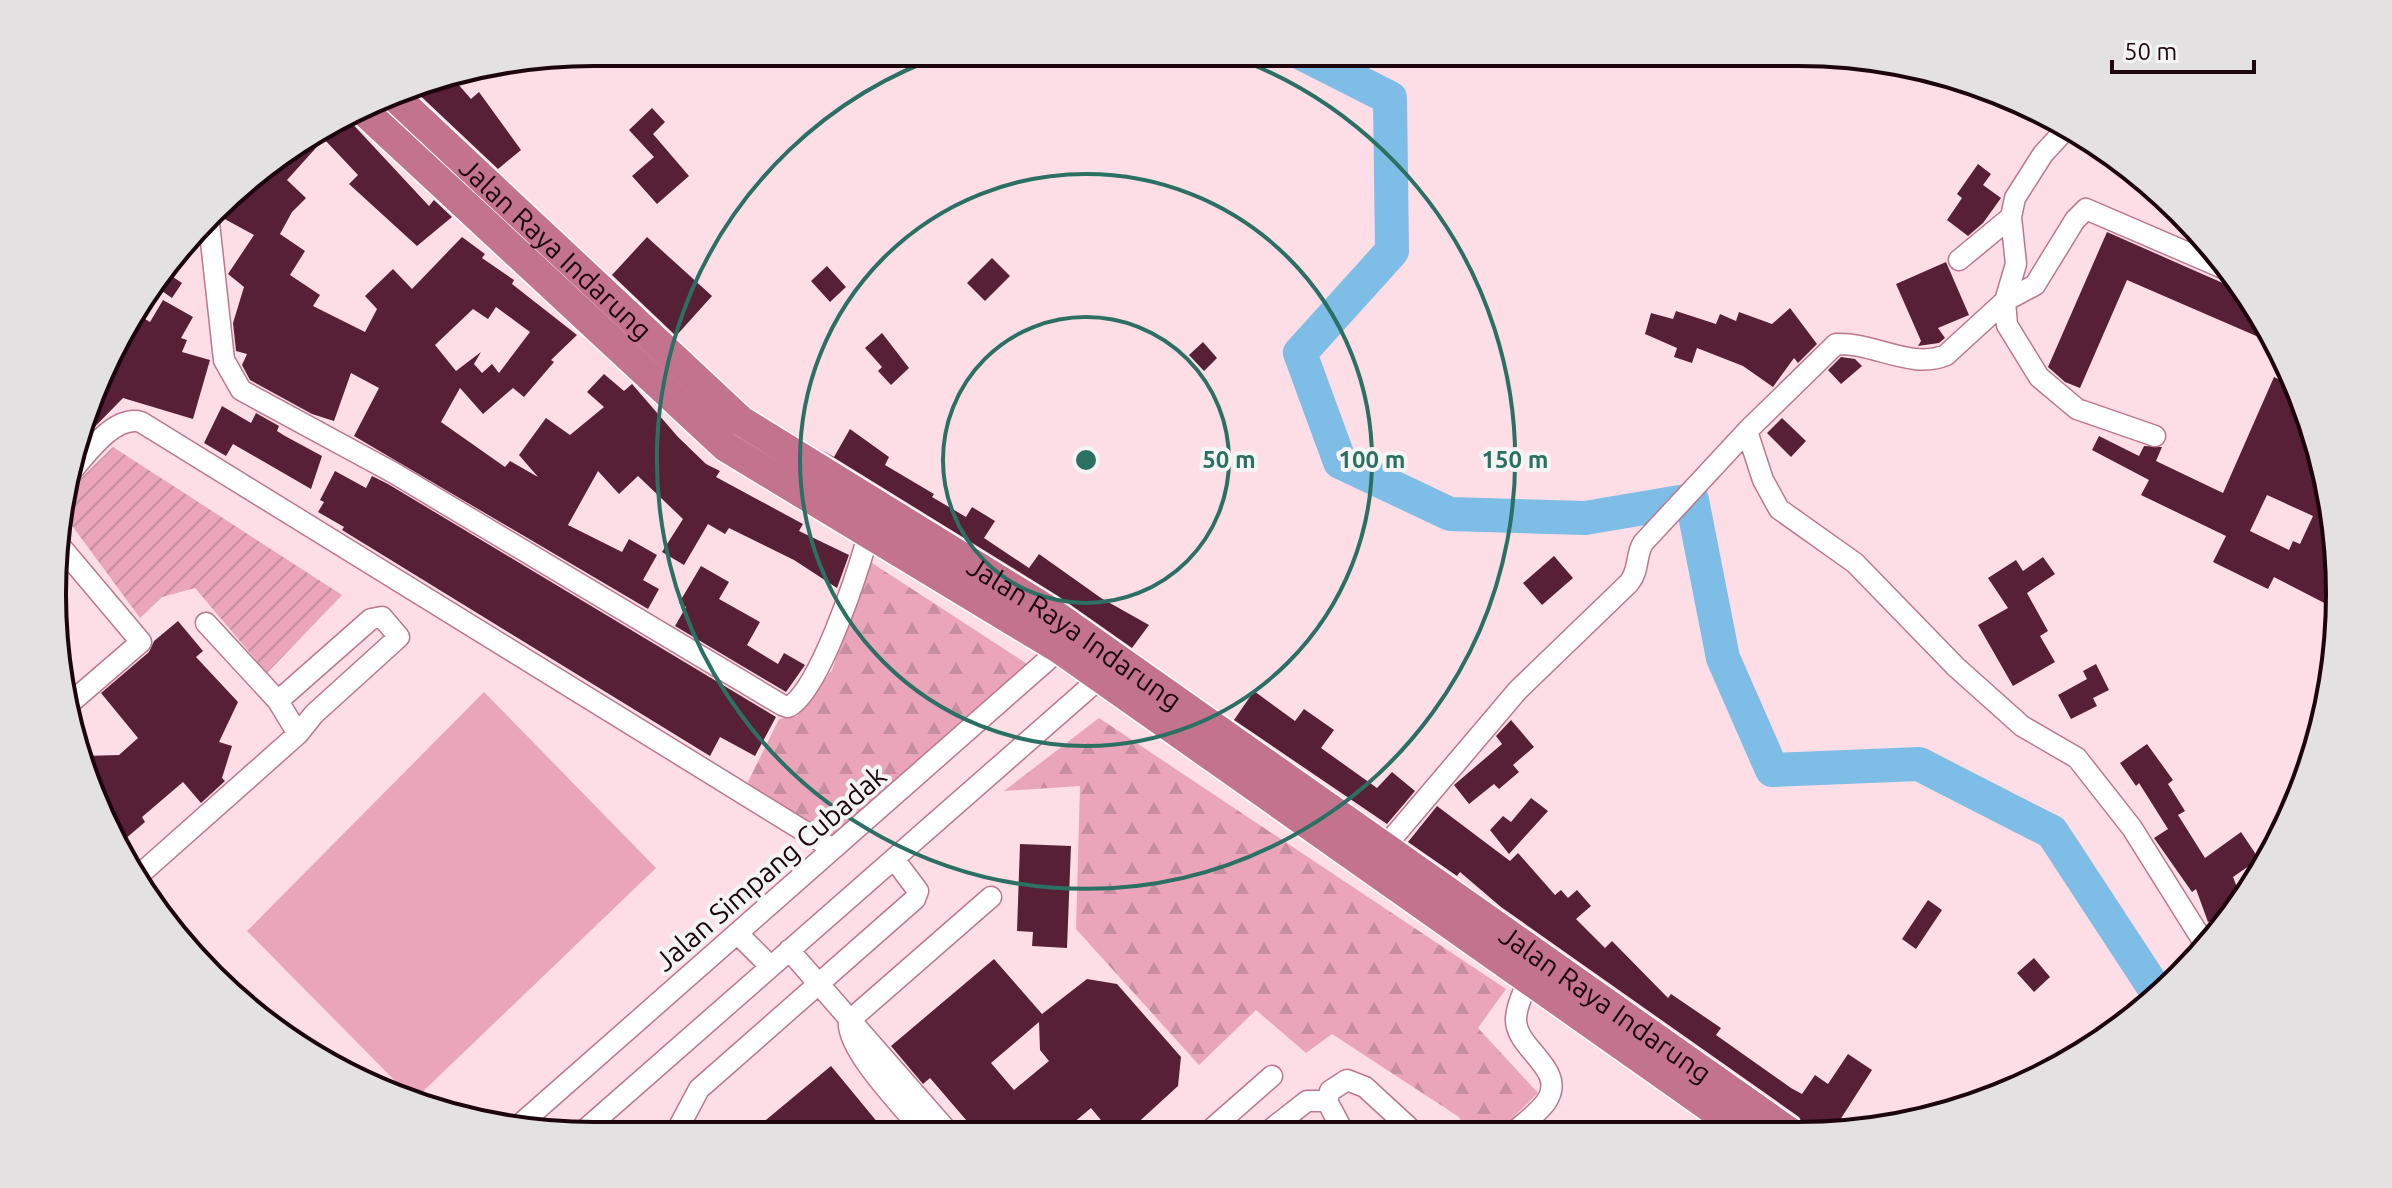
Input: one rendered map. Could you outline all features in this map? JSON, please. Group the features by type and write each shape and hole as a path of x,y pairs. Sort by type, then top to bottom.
{"highway":[{"name":"Jalan Raya Indarung","path":"400,103 726,447 868,536 1060,649 1110,670 1383,849 1732,1122"},
{"name":"Jalan Raya Indarung","path":"370,116 741,421 1089,639 1110,670 1535,969 1773,1122"}],"street":[{"path":"2060,136 2043,154 2021,188 2011,217 2016,264 2005,301 2007,325 2039,377 2077,409 2155,436"},
{"path":"1383,849 1518,690 1629,583 1637,573 1638,553 1655,530 1747,431 1836,344 1860,345 1917,360 1935,360 1960,346 2005,301 2035,285 2075,220 2086,209 2207,261"},
{"path":"1959,260 2011,217"},
{"path":"210,232 224,360 234,381 252,399 394,473 782,705 788,707 799,698 831,644 868,536"},
{"path":"83,460 117,425 131,419 141,422 833,849"},
{"path":"1747,431 1763,480 1779,509 1855,563 1956,667 2022,726 2077,758 2132,828 2200,936"},
{"path":"68,555 141,642 76,698"},
{"path":"145,870 298,734 314,714 399,637 382,617 371,619 278,701"},
{"path":"206,623 278,701 298,734"},
{"path":"1060,649 1089,639"},
{"name":"Jalan Simpang Cubadak","path":"528,1117 1060,649"},
{"path":"594,1122 1110,670"},
{"path":"681,1122 699,1089 915,899 918,891 915,883 894,859"},
{"path":"915,1122 867,1063 847,1031 849,1021 991,897"},
{"path":"738,934 770,966"},
{"path":"789,950 939,1122"},
{"path":"1525,1122 1546,1102 1552,1084 1548,1072 1517,1026 1516,1017 1535,969"},
{"path":"1220,1122 1272,1076"},
{"path":"1327,1101 1339,1083 1353,1080 1402,1122"},
{"path":"1280,1122 1307,1101 1327,1101"},
{"path":"1327,1101 1338,1122"}],"green space":[{"path":"113,447 342,595 267,673 195,588 162,597 140,618 71,524 78,481"},
{"path":"869,561 1041,673 841,846 746,786 779,719 797,716 832,670"},
{"path":"484,692 656,868 421,1093 399,1085 247,931"},
{"path":"1099,718 1506,989 1478,1028 1538,1093 1508,1122 1462,1122 1459,1117 1332,1034 1306,1053 1256,1010 1199,1065 1076,929 1080,786 1004,791"}],"building":[{"path":"458,84 471,99 479,92 521,150 498,169 420,95"},
{"path":"652,108 665,122 653,134 689,176 657,204 632,176 654,157 629,130"},
{"path":"353,124 429,206 434,200 452,217 417,246 349,184 358,175 325,140"},
{"path":"320,143 287,180 306,198 292,212 280,234 305,251 290,275 320,295 313,306 365,332 377,309 365,296 393,269 412,289 462,237 485,254 482,258 514,280 512,284 577,335 551,360 554,362 524,397 513,388 483,414 460,388 441,422 505,467 510,461 538,477 519,455 546,418 570,435 604,407 587,392 604,374 624,391 632,384 678,437 706,464 720,471 716,477 803,524 799,531 849,555 837,588 794,560 729,528 725,534 708,524 684,565 662,552 683,519 638,476 619,494 598,471 568,525 622,552 629,539 657,555 643,580 659,589 648,609 354,436 379,388 351,373 334,421 312,414 250,380 242,365 247,354 236,351 233,323 244,287 228,274 254,235 224,218 273,175","holes":["496,307 530,332 499,373 492,364 482,373 474,364 481,352 456,371 435,345 473,309 488,319"]},
{"path":"1978,164 1991,174 1983,185 2001,198 1983,223 1968,236 1947,220 1962,198 1957,194"},
{"path":"2107,232 2225,284 2259,337 2127,280 2080,388 2065,382 2048,367"},
{"path":"647,237 712,296 676,336 612,275"},
{"path":"992,258 1010,276 985,301 967,283"},
{"path":"1946,262 1969,315 1938,328 1945,338 1939,343 1918,346 1921,341 1896,284"},
{"path":"827,266 846,287 830,302 811,281"},
{"path":"172,277 182,283 172,298 162,291"},
{"path":"163,300 193,317 181,338 187,340 182,352 210,360 193,419 123,398 92,429 120,360 144,319 150,322"},
{"path":"1790,308 1817,344 1798,363 1794,358 1773,387 1743,366 1697,348 1692,363 1674,357 1677,348 1645,334 1651,313 1673,319 1676,311 1716,324 1720,314 1736,321 1739,312 1772,324"},
{"path":"882,333 909,368 891,385 878,371 882,367 865,348"},
{"path":"1203,342 1217,358 1204,371 1189,355"},
{"path":"1841,357 1855,359 1862,366 1841,384 1828,370"},
{"path":"2274,377 2281,380 2298,424 2316,491 2325,559 2326,604 2274,577 2268,589 2213,562 2226,536 2141,495 2149,480 2092,450 2099,436 2139,456 2144,446 2162,447 2156,461 2223,493","holes":["2267,495 2313,516 2300,544 2293,541 2289,550 2250,531"]},
{"path":"222,406 251,423 256,413 279,426 277,431 322,456 311,489 233,444 226,456 204,443"},
{"path":"1782,418 1806,441 1791,457 1767,433"},
{"path":"850,429 889,457 885,465 934,494 932,497 966,517 972,507 995,521 984,538 1029,568 1039,554 1101,598 1149,625 1132,648 1058,596 820,449 834,457"},
{"path":"335,471 366,488 372,476 388,484 776,717 755,756 720,737 710,756 342,530 344,527 318,512 324,502 320,500"},
{"path":"1554,556 1573,578 1542,605 1523,583"},
{"path":"2043,557 2055,574 2027,593 2048,631 2040,636 2055,662 2013,686 1978,625 2008,608 1988,578 2016,560 2023,571"},
{"path":"701,566 729,582 719,599 760,622 747,645 778,664 784,653 805,665 786,692 675,626 686,607 679,603"},
{"path":"178,621 203,651 196,657 238,702 219,742 232,746 222,778 225,781 201,803 183,782 142,817 145,822 126,838 92,756 119,755 138,738 101,693 149,652 154,641"},
{"path":"2096,664 2109,690 2093,698 2097,706 2071,719 2058,695 2087,679 2083,671"},
{"path":"1254,691 1295,721 1304,709 1334,730 1321,748 1377,788 1392,772 1415,791 1387,824 1234,720"},
{"path":"1511,720 1534,747 1513,765 1519,772 1499,789 1494,784 1469,804 1454,785 1502,744 1496,736"},
{"path":"2147,744 2173,780 2168,784 2185,811 2178,815 2205,858 2241,832 2257,855 2251,865 2233,877 2237,887 2213,920 2208,922 2196,889 2192,892 2154,838 2168,829 2139,783 2136,786 2120,763"},
{"path":"1531,798 1548,811 1509,854 1490,830 1503,816 1511,822"},
{"path":"1437,806 1510,861 1518,853 1555,895 1561,890 1568,898 1577,890 1591,906 1576,919 1605,948 1612,941 1668,998 1671,994 1721,1028 1716,1035 1802,1094 1815,1075 1828,1084 1848,1054 1872,1070 1840,1120 1802,1122 1799,1117 1501,907 1460,872 1457,876 1408,842"},
{"path":"1020,844 1071,846 1067,948 1032,946 1033,932 1017,931"},
{"path":"1928,900 1942,910 1916,949 1902,939"},
{"path":"2034,958 2050,977 2034,992 2017,973"},
{"path":"994,959 1042,1014 1087,979 1117,984 1181,1057 1178,1086 1139,1122 1103,1122 1091,1108 1074,1122 968,1122 930,1078 923,1084 891,1046","holes":["1039,1022 1040,1050 1049,1061 1014,1090 991,1063"]},
{"path":"831,1066 877,1122 764,1122"}],"waterway":[{"path":"1327,66 1390,98 1392,251 1300,353 1340,462 1450,514 1585,518 1692,500 1723,658 1772,770 1919,764 2052,832 2152,985"}]}
